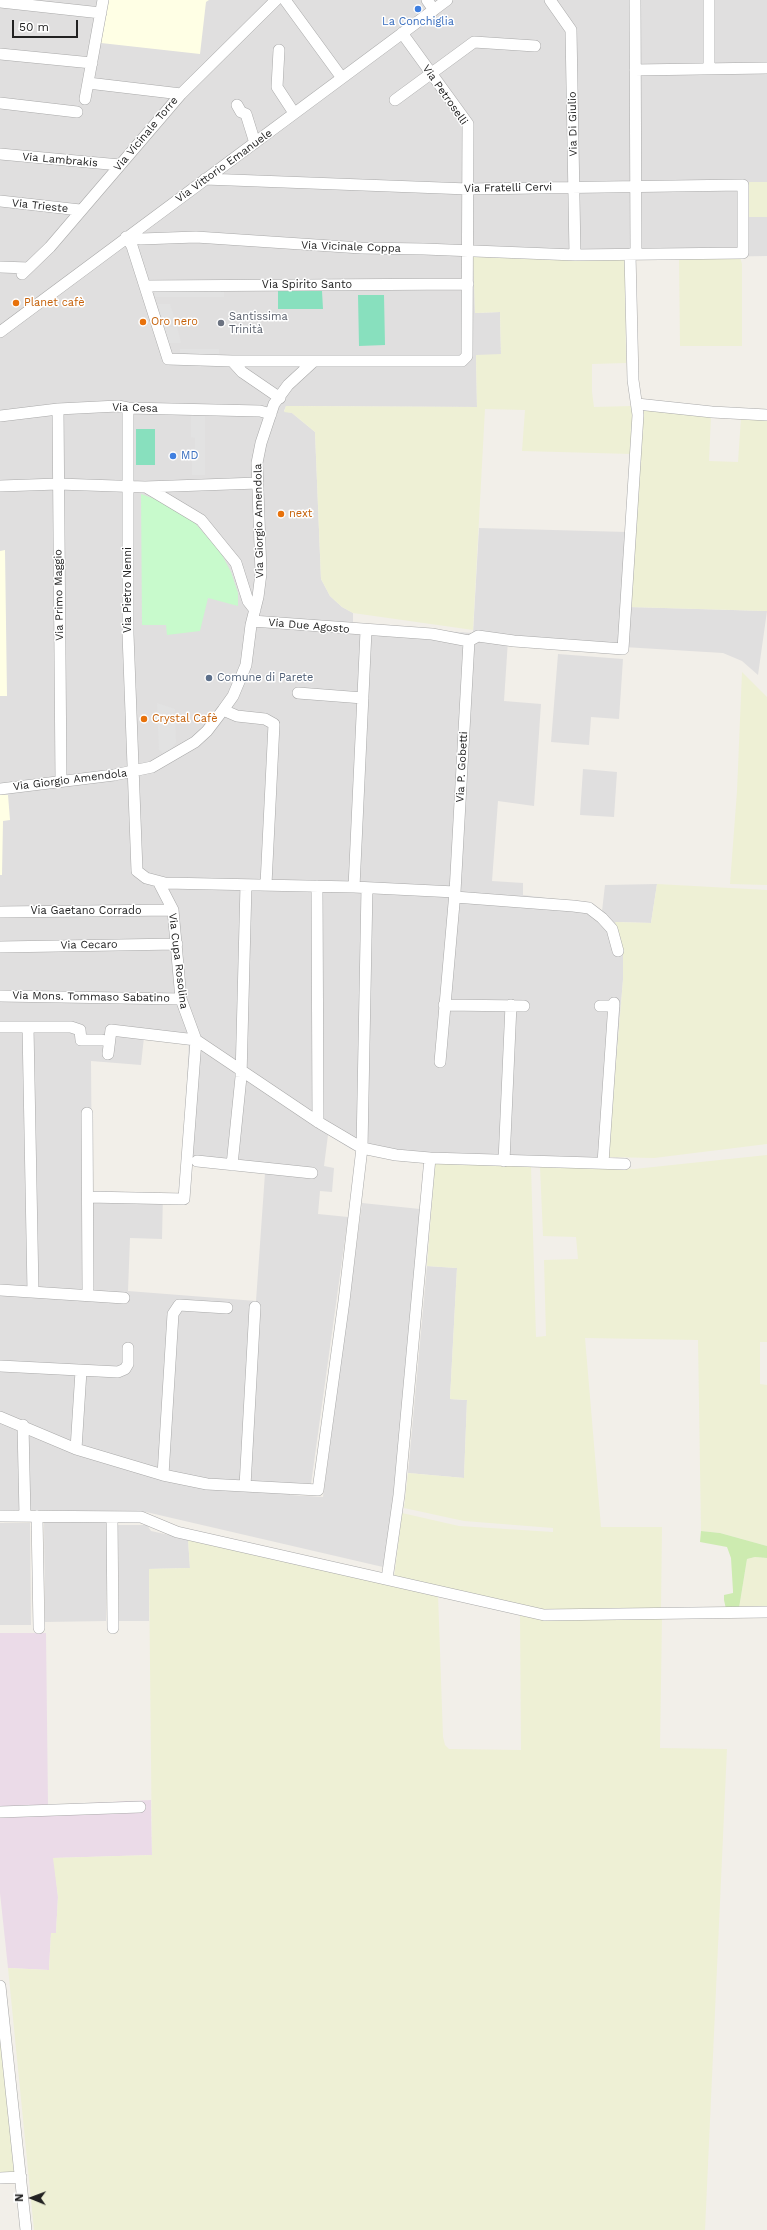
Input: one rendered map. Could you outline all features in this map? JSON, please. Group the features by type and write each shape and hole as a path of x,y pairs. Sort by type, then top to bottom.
{"street":[{"path":"86,99 103,0"},
{"name":"Via Vicinale Torre","path":"0,267 25,271 50,247 80,210 181,94 276,0"},
{"path":"285,0 342,78"},
{"path":"427,0 434,10"},
{"name":"Via Vittorio Emanuele","path":"0,332 447,0"},
{"name":"Via Di Giulio","path":"550,0 572,30 575,255"},
{"path":"469,641 478,636 514,641 623,649 638,415 633,380 633,254 636,187 635,0"},
{"path":"709,0 709,68"},
{"path":"0,2 101,13"},
{"name":"Via Petroselli","path":"314,362 462,361 466,356 468,284 468,124 402,33"},
{"path":"395,100 474,42 534,46"},
{"path":"279,50 277,87 294,113"},
{"path":"0,54 92,63"},
{"path":"635,70 767,68"},
{"path":"88,83 181,94"},
{"path":"0,103 77,112"},
{"path":"237,105 241,112 246,114 255,143"},
{"name":"Via Lambrakis","path":"0,154 120,165"},
{"name":"Via Fratelli Cervi","path":"205,179 468,189 743,184 743,253"},
{"name":"Via Trieste","path":"0,201 80,210"},
{"path":"126,237 132,246 168,359 314,362"},
{"name":"Via Vicinale Coppa","path":"126,237 141,240 196,237 354,248 575,255 743,253"},
{"name":"Via Spirito Santo","path":"145,286 468,284"},
{"path":"232,361 242,372 280,398"},
{"name":"Via Giorgio Amendola","path":"0,788 134,772 152,767 186,748 207,731 223,710 233,696 246,665 261,573 257,463 260,450 274,404 280,398 288,385 314,362"},
{"path":"637,404 712,412 767,415"},
{"name":"Via Cesa","path":"0,416 118,406 128,408 260,411 271,414"},
{"name":"Via Pietro Nenni","path":"128,408 128,634 137,872 146,878 159,883"},
{"name":"Via Primo Maggio","path":"58,410 61,780"},
{"path":"0,486 58,484 129,485 145,487 258,483"},
{"path":"145,487 201,520 236,563 253,615"},
{"name":"Via Due Agosto","path":"253,615 366,631 432,634 469,641"},
{"path":"354,887 366,631"},
{"name":"Via P. Gobetti","path":"440,1062 455,894 469,641"},
{"path":"298,693 363,698"},
{"path":"223,710 237,716 265,718 274,724 266,884"},
{"path":"159,883 354,887 455,894 589,908 602,918 612,929 618,952"},
{"name":"Via Cupa Rosolina","path":"159,883 173,910 178,944 181,999 187,1020 196,1040"},
{"path":"232,1165 241,1071 246,885"},
{"path":"317,886 318,1122"},
{"path":"0,1417 23,1425 76,1449 163,1475 207,1484 318,1490 344,1301 362,1148 367,888"},
{"name":"Via Gaetano Corrado","path":"0,912 173,910"},
{"name":"Via Cecaro","path":"0,947 178,944"},
{"name":"Via Mons. Tommaso Sabatino","path":"0,996 181,999"},
{"path":"504,1161 511,1005"},
{"path":"600,1006 614,1005 604,1164"},
{"path":"444,1006 524,1006"},
{"path":"0,1027 71,1027 80,1030 81,1040 102,1040"},
{"path":"28,1027 33,1292"},
{"path":"108,1054 111,1030 196,1040 318,1122 362,1148 396,1155 430,1158 625,1164"},
{"path":"88,1197 184,1199 196,1040"},
{"path":"87,1113 88,1289"},
{"path":"386,1579 399,1495 430,1158"},
{"path":"197,1161 312,1173"},
{"path":"0,1290 124,1298"},
{"path":"163,1475 173,1314 178,1305 227,1308"},
{"path":"245,1486 255,1307"},
{"path":"0,1366 118,1372 125,1369 128,1364 128,1348"},
{"path":"76,1449 81,1371"},
{"path":"23,1425 25,1516"},
{"path":"0,1516 141,1518 177,1532 544,1615 767,1612"},
{"path":"37,1516 39,1628"},
{"path":"112,1517 113,1628"},
{"path":"0,1812 140,1807"},
{"path":"0,1986 26,2230"},
{"path":"0,2178 21,2177"}],"shaded area":[{"path":"0,0 767,0 767,182 749,182 749,217 767,217 767,256 560,260 474,257 475,313 500,312 501,355 476,355 477,407 286,406 284,411 292,413 315,432 321,579 330,596 342,607 353,613 353,625 473,633 479,528 627,532 630,607 767,611 758,675 742,661 723,653 508,640 504,701 541,704 534,806 498,801 492,881 523,883 523,895 587,903 602,911 605,885 657,884 651,923 616,922 623,950 623,980 608,1157 601,1168 365,1154 351,1149 328,1135 324,1166 334,1168 332,1192 320,1191 318,1214 348,1217 311,1484 291,1483 290,1495 323,1497 362,1203 420,1209 393,1502 383,1567 146,1512 0,1510","holes":["144,1037 189,1040 183,1165 265,1173 256,1301 128,1291 130,1238 162,1239 163,1193 92,1191 91,1061 141,1065"]},
{"path":"109,0 209,0 206,2 200,54 101,43"},
{"path":"749,182 767,182 767,217 749,217"},
{"path":"473,257 560,260 625,259 626,363 592,364 592,392 594,407 632,406 635,412 632,454 522,451 525,410 485,409 473,630 353,613 342,607 330,596 321,579 315,432 292,413 284,412 286,406 477,407 476,355 501,354 500,312 475,313"},
{"path":"740,257 742,264 742,346 680,346 679,258"},
{"path":"155,291 224,291 224,297 155,297"},
{"path":"158,304 170,304 175,320 162,320"},
{"path":"164,327 177,327 181,343 168,343"},
{"path":"180,349 219,349 219,356 180,356"},
{"path":"646,408 711,416 709,461 738,462 741,418 767,417 767,611 630,607 644,411"},
{"path":"191,415 205,416 205,475 192,475 192,453 195,453 195,438 191,437"},
{"path":"5,550 7,696 0,696 0,551"},
{"path":"558,654 623,659 619,719 591,717 589,745 551,742"},
{"path":"742,672 767,697 767,885 730,884 737,791"},
{"path":"157,703 175,709 176,743 165,755 159,750"},
{"path":"583,769 617,772 614,817 580,815"},
{"path":"0,794 8,795 10,820 3,821 2,875 0,875"},
{"path":"657,884 767,890 767,1144 654,1158 608,1157 623,980 623,950 615,922 651,923"},
{"path":"767,1155 767,1342 760,1342 760,1384 767,1385 767,1546 720,1533 701,1531 698,1340 585,1338 601,1527 662,1527 661,1610 561,1613 394,1578 402,1513 459,1526 553,1532 553,1528 464,1521 404,1508 408,1473 464,1478 467,1400 450,1399 457,1268 427,1266 435,1162 531,1166 536,1337 546,1336 544,1260 578,1259 576,1237 543,1236 540,1167 634,1169"},
{"path":"427,1266 457,1268 450,1399 467,1400 464,1478 408,1473"},
{"path":"44,1521 108,1522 106,1621 45,1622"},
{"path":"0,1523 30,1523 31,1625 0,1625"},
{"path":"118,1525 147,1525 151,1531 188,1539 190,1568 149,1569 149,1621 119,1621"},
{"path":"188,1539 438,1594 443,1737 445,1745 449,1749 521,1750 520,1614 662,1618 660,1748 727,1749 705,2230 34,2230 8,1968 49,1970 51,1933 56,1933 58,1897 53,1858 152,1855 149,1569 190,1568"},
{"path":"755,1557 767,1558 767,1608 739,1608 747,1559"},
{"path":"0,1633 46,1633 48,1805 151,1800 152,1855 54,1858 58,1897 56,1933 51,1933 49,1970 8,1968 0,1893"},
{"path":"0,2040 2,2043 14,2172 0,2176"}],"green space":[{"path":"278,291 322,291 323,309 278,309"},
{"path":"358,295 384,295 385,345 359,346"},
{"path":"136,429 155,429 155,465 136,465"},
{"path":"141,494 155,499 186,515 221,553 231,572 238,593 238,606 208,598 200,631 167,635 166,625 142,625"},
{"path":"701,1531 720,1533 767,1546 767,1558 755,1557 747,1559 739,1608 726,1609 724,1600 724,1595 733,1593 731,1558 727,1547 700,1542"}],"place":[{"name":"La Conchiglia","path":"418,9"},
{"name":"Planet cafè","path":"16,303"},
{"name":"Oro nero","path":"143,322"},
{"name":"Santissima Trinità","path":"221,323"},
{"name":"MD","path":"173,456"},
{"name":"next","path":"281,514"},
{"name":"Comune di Parete","path":"209,678"},
{"name":"Crystal Cafè","path":"144,719"}]}
